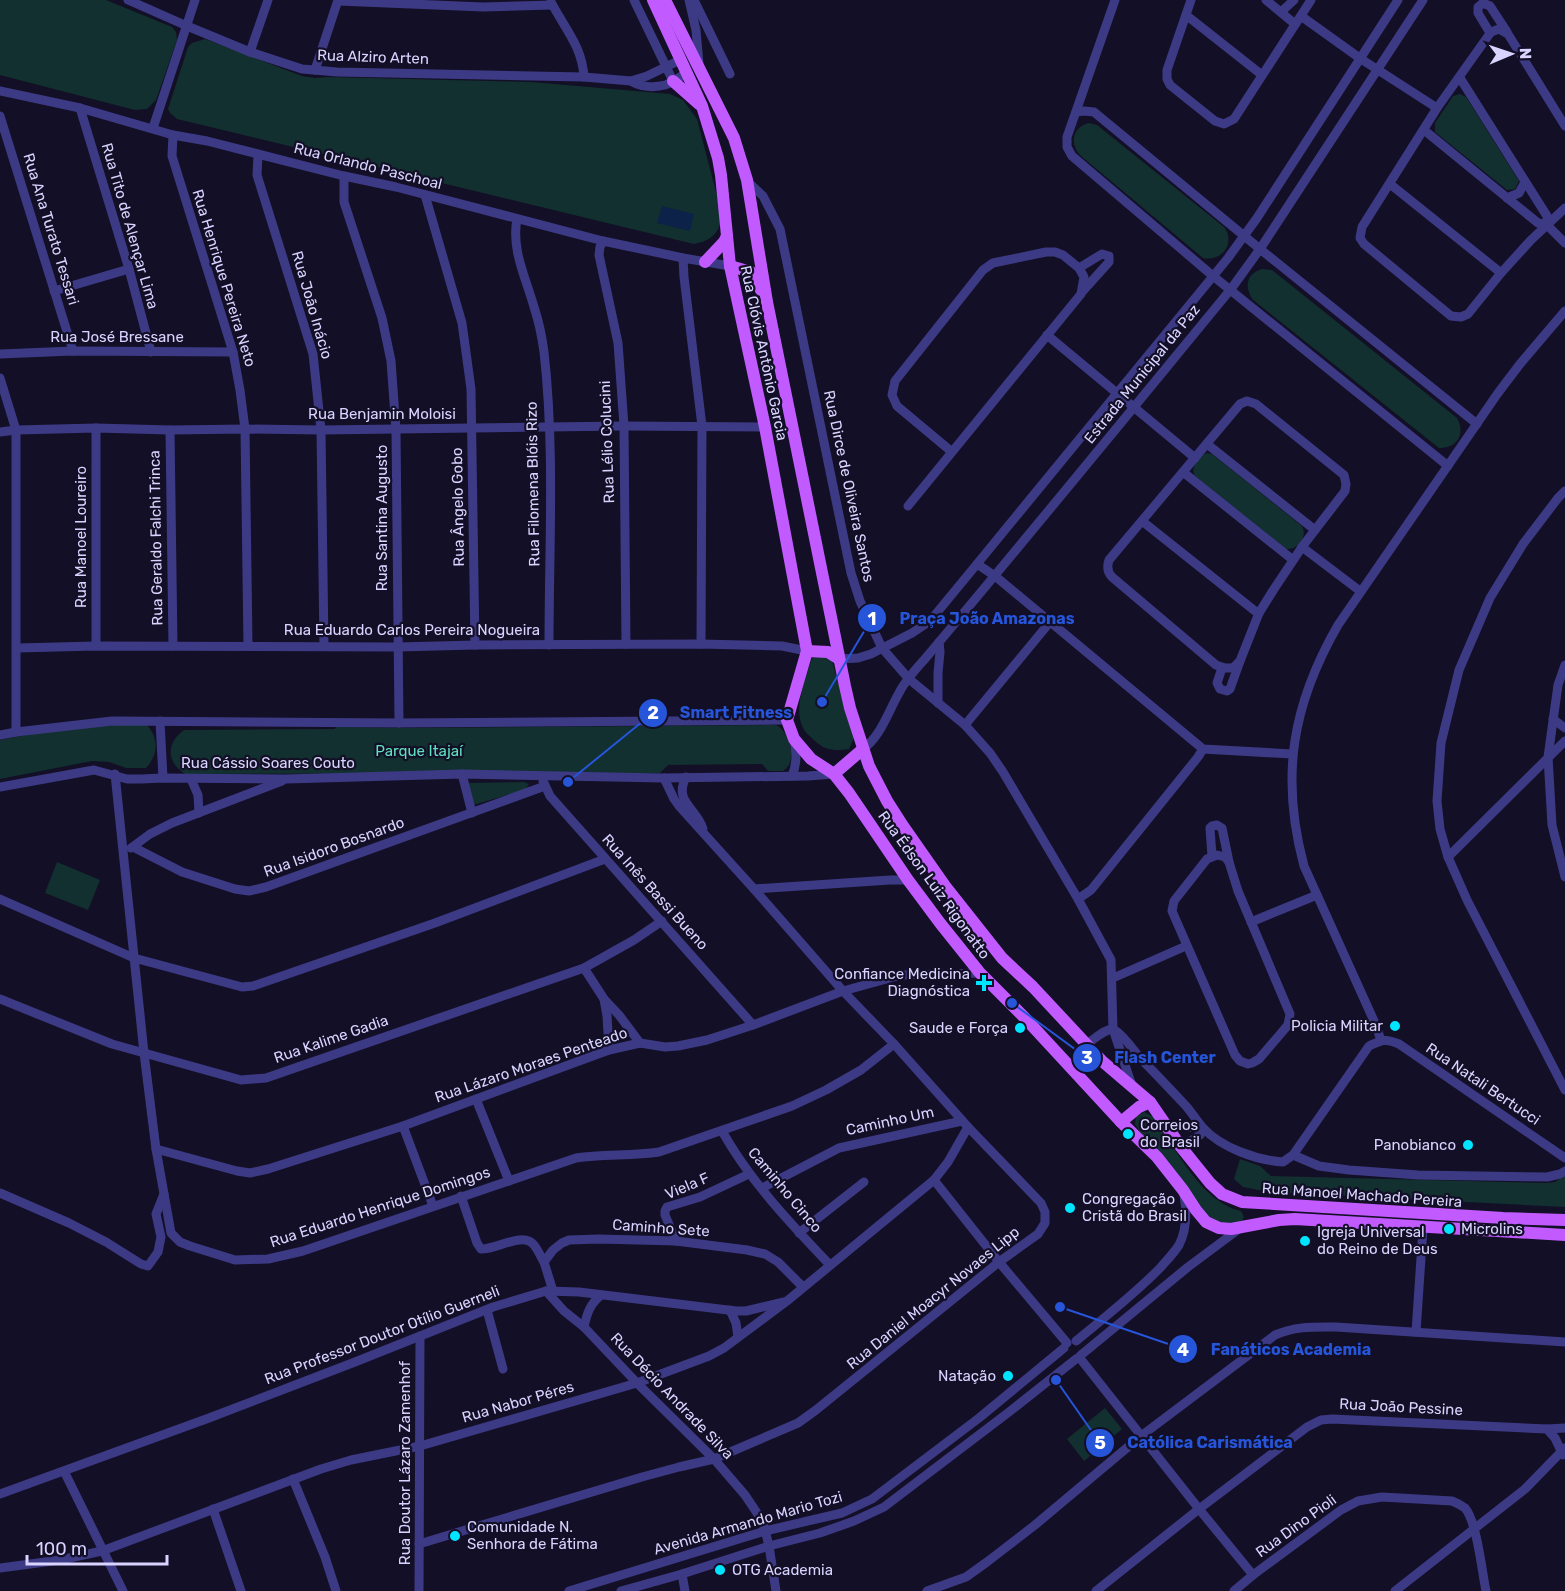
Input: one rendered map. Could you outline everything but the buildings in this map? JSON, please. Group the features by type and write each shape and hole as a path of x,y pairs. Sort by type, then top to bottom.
{"main road":[{"name":"Rua Clóvis Antônio Garcia","path":"653,0 734,138 747,180 767,302 839,659"},
{"path":"665,0 688,45 690,66"},
{"name":"Rua Clóvis Antônio Garcia","path":"690,66 718,158 730,266 765,428 807,651 788,720"},
{"path":"673,81 702,106"},
{"path":"705,262 727,236"},
{"path":"730,266 751,272 767,302"},
{"path":"807,651 828,652 839,659"},
{"name":"Rua Manoel Machado Pereira","path":"839,659 850,708 868,766 887,801 945,886 1002,958 1102,1061 1150,1102 1181,1147 1210,1183 1222,1194 1242,1202 1565,1220"},
{"path":"788,720 794,740"},
{"name":"Rua Édson Luiz Rigonatto","path":"794,740 811,759 834,774 908,880 980,973 1157,1157 1206,1222 1224,1229 1295,1219 1565,1235"},
{"path":"834,774 863,749"},
{"path":"1121,1122 1139,1107 1150,1102"},
{"path":"1241,1228 1248,1219 1242,1202"}],"street":[{"name":"Rua Alziro Arten","path":"128,0 250,52 302,69 584,77 631,81 666,68 690,66"},
{"path":"153,128 195,0"},
{"path":"250,52 268,0"},
{"path":"315,70 338,0 551,3 580,51 584,77"},
{"path":"634,0 673,81"},
{"path":"690,66 696,30 692,0"},
{"path":"692,0 730,74"},
{"path":"1115,0 1067,136 1069,152 1214,276 1448,466"},
{"path":"1191,0 1167,70 1167,79 1170,85 1215,121 1224,124 1234,119 1303,10"},
{"path":"1266,0 1281,12 1303,10 1361,59 1437,108"},
{"path":"1281,12 1294,0"},
{"name":"Estrada Municipal da Paz","path":"839,659 865,657 930,621 1214,276 1257,218 1398,0"},
{"name":"Estrada Municipal da Paz","path":"863,749 876,736 900,690 1231,290 1423,0"},
{"path":"1490,33 1478,13 1478,7 1483,3 1490,6 1565,126"},
{"path":"1186,15 1262,75"},
{"path":"1508,34 1499,29 1490,33 1437,108 1361,230 1362,241 1451,316 1461,317 1468,314 1531,240 1565,208"},
{"name":"Rua Alziro Arten","path":"631,81 637,85 665,85 690,66"},
{"path":"1460,78 1547,216 1547,225"},
{"name":"Rua Orlando Paschoal","path":"0,91 80,108 173,135 207,141 603,241 730,266"},
{"name":"Rua Tito de Alençar Lima","path":"80,108 129,269 151,352"},
{"path":"1076,112 1094,112 1478,424"},
{"name":"Rua Ana Turato Tessari","path":"0,116 72,351"},
{"path":"1424,130 1538,223 1547,225 1565,243"},
{"name":"Rua Henrique Pereira Neto","path":"173,135 172,156 233,352 240,390 245,429 248,646"},
{"name":"Rua João Inácio","path":"258,155 257,175 313,354 321,430 324,646"},
{"name":"Rua Santina Augusto","path":"344,176 344,202 382,318 391,361 396,430 399,723"},
{"name":"Rua Dirce de Oliveira Santos","path":"747,180 763,196 780,229 851,573 860,601 882,648 909,679 965,725 990,753 1078,899 1111,960 1113,1029 1132,1086"},
{"path":"1508,198 1519,193 1525,182"},
{"path":"1389,184 1501,273"},
{"name":"Rua Ângelo Gobo","path":"425,195 462,323 471,389 475,645"},
{"name":"Rua Filomena Blóis Rizo","path":"517,219 516,249 535,309 544,350 550,428 549,645"},
{"name":"Rua Lélio Colucini","path":"603,241 599,255 618,343 624,426 626,644"},
{"path":"952,452 897,406 892,395 894,381 983,270 998,261 1051,251 1062,255 1079,268 1084,277 1081,294"},
{"path":"908,506 1110,258 1102,254 1079,268"},
{"path":"683,258 702,426 701,644"},
{"path":"54,291 129,269"},
{"path":"1293,1155 1369,1046 1381,1040 1304,867 1291,787 1292,754 1301,710 1317,663 1360,591 1520,364 1565,311"},
{"path":"1047,335 1195,458"},
{"name":"Rua José Bressane","path":"0,354 72,351 233,352"},
{"path":"0,378 16,430 16,732"},
{"path":"1222,668 1217,683 1220,689 1227,691 1233,682 1259,613 1302,547 1344,491 1346,484 1344,475 1256,404 1247,401 1240,404 1109,560 1107,566 1112,577 1216,665 1230,668 1240,661"},
{"name":"Rua Benjamin Moloisi","path":"0,432 96,428 396,430 702,426 765,428"},
{"name":"Rua Manoel Loureiro","path":"96,428 96,646"},
{"name":"Rua Geraldo Falchi Trinca","path":"170,430 173,646"},
{"path":"1207,444 1315,530"},
{"path":"1183,472 1293,560"},
{"path":"1565,491 1522,544 1490,598 1459,670 1441,743 1437,801 1440,829 1448,857 1467,900 1565,1090"},
{"path":"1142,521 1259,613"},
{"path":"1302,547 1360,591"},
{"path":"977,564 995,576 1203,749 1292,754"},
{"path":"965,725 1050,622"},
{"path":"938,703 939,642"},
{"name":"Rua Eduardo Carlos Pereira Nogueira","path":"17,648 701,644 782,646 807,651"},
{"path":"1565,665 1558,685 1548,757 1552,825 1565,877"},
{"path":"1553,719 1565,728"},
{"path":"0,735 112,721 399,723 788,720"},
{"path":"160,721 163,778"},
{"path":"792,776 797,756 794,740"},
{"path":"1448,857 1565,741"},
{"path":"1078,899 1091,890 1203,749"},
{"name":"Rua Cássio Soares Couto","path":"0,787 94,770 134,779 286,779 462,774 664,778 834,774"},
{"name":"Rua Eduardo Henrique Domingos","path":"115,774 156,1149 171,1233 180,1242 190,1246 235,1260 268,1259 303,1251 576,1158 658,1152 792,1106 861,1070 894,1044"},
{"path":"462,774 472,813"},
{"name":"Rua Inês Bassi Bueno","path":"540,776 550,796 753,1025"},
{"name":"Rua Daniel Moacyr Novaes Lipp","path":"686,777 682,784 683,800 696,814 705,835"},
{"name":"Rua Daniel Moacyr Novaes Lipp","path":"419,1544 642,1477 714,1459 798,1423 1038,1233 1045,1223 1045,1212 1041,1203 843,991 674,799 664,778"},
{"path":"191,779 198,795 199,813"},
{"path":"124,853 150,834 172,823 286,779"},
{"name":"Rua Isidoro Bosnardo","path":"133,847 182,872 235,890 249,891 266,887 545,786"},
{"path":"1212,856 1210,828 1217,825 1222,828 1238,891 1290,1014 1288,1025 1259,1059 1252,1063 1240,1061 1235,1055 1172,915 1173,904 1207,859 1212,856 1221,856 1229,862"},
{"path":"0,899 134,957 242,987 253,986 441,921 605,859"},
{"path":"891,879 901,869"},
{"path":"754,889 891,879 908,880"},
{"path":"1251,922 1317,895"},
{"name":"Rua Kalime Gadia","path":"0,999 112,1044 241,1080 266,1078 584,968 634,940 662,921"},
{"path":"1113,978 1186,946"},
{"path":"952,974 969,959"},
{"path":"584,968 604,999 640,1043"},
{"name":"Rua Lázaro Moraes Penteado","path":"156,1149 250,1173 404,1126 609,1050 640,1043 665,1047 707,1040 843,991 901,975 980,973"},
{"path":"604,999 609,1050"},
{"path":"1087,1044 1105,1030 1113,1029"},
{"name":"Rua Manoel Machado Pereira","path":"1113,1029 1192,1113 1204,1129 1234,1148 1258,1158 1283,1162 1293,1155 1319,1166 1418,1175 1547,1177 1565,1172"},
{"name":"Rua Natali Bertucci","path":"1381,1040 1390,1040 1399,1044 1565,1158"},
{"path":"476,1099 509,1181"},
{"name":"Rua Nabor Péres","path":"0,1568 60,1560 102,1551 293,1479 351,1460 420,1446 637,1383 709,1356 724,1348 787,1301 934,1179 948,1162 965,1124"},
{"name":"Caminho Um","path":"762,1188 839,1148 965,1124"},
{"path":"404,1126 433,1206"},
{"path":"1168,1129 1184,1126 1204,1129 1200,1135 1181,1147"},
{"name":"Caminho Cinco","path":"722,1131 735,1155 750,1174 830,1265"},
{"name":"Viela F","path":"676,1241 665,1215 668,1207 700,1197 750,1174"},
{"path":"934,1179 999,1262 1069,1344 1082,1347 1079,1357"},
{"path":"800,1233 864,1182"},
{"name":"Avenida Armando Mario Tozi","path":"568,1591 765,1531 842,1513 872,1499 970,1425 1146,1282 1179,1244 1187,1211 1183,1190"},
{"path":"0,1193 69,1223 148,1266 158,1252 161,1237 156,1214 164,1194"},
{"path":"461,1196 481,1249 489,1249 522,1239 533,1243 544,1262 549,1291"},
{"name":"Avenida Armando Mario Tozi","path":"621,1591 682,1575 769,1546 795,1540 845,1524 884,1507 1000,1419 1156,1292 1241,1228"},
{"path":"1416,1332 1423,1228"},
{"name":"Caminho Sete","path":"544,1262 553,1250 569,1240 676,1241 765,1254 778,1262 803,1287"},
{"path":"1146,1282 1156,1292"},
{"name":"Rua Professor Doutor Otílio Guerneli","path":"0,1494 220,1413 493,1307 549,1291 747,1311 787,1301"},
{"name":"Rua Décio Andrade Silva","path":"549,1291 564,1311 584,1327 714,1459 758,1514 763,1522 769,1546"},
{"path":"584,1327 590,1306 602,1295"},
{"path":"487,1310 503,1369"},
{"path":"730,1310 736,1323 738,1337"},
{"path":"927,1591 966,1577 987,1562 1141,1436 1275,1335 1288,1329 1336,1327 1565,1342"},
{"name":"Rua Doutor Lázaro Zamenhof","path":"419,1591 420,1336"},
{"path":"1069,1344 1066,1356 1071,1359 1079,1357"},
{"path":"1079,1357 1198,1509 1253,1575"},
{"name":"Rua João Pessine","path":"1096,1591 1198,1509 1307,1427 1321,1420 1565,1428"},
{"path":"1395,1591 1525,1489 1564,1453 1547,1429"},
{"path":"64,1471 123,1591"},
{"path":"293,1479 325,1557 336,1591"},
{"name":"Rua Dino Pioli","path":"1234,1591 1341,1510 1358,1501 1382,1497 1452,1502 1462,1505 1473,1528"},
{"path":"213,1509 241,1591"},
{"path":"1473,1528 1486,1591"},
{"path":"769,1546 776,1591"},
{"path":"682,1575 685,1591"}],"green space":[{"path":"0,0 106,0 172,27 176,32 177,40 156,100 147,109 135,110 0,75"},
{"path":"205,39 302,76 315,78 531,82 670,94 683,100 697,119 722,215 719,226 714,235 706,241 694,244 177,119 168,109 188,47 192,43"},
{"path":"1460,94 1466,97 1519,181 1515,189 1507,190 1435,132 1435,123 1453,96"},
{"path":"1089,123 1097,125 1224,227 1228,239 1225,250 1216,257 1203,258 1081,156 1075,146 1074,136 1079,128"},
{"path":"1262,269 1272,270 1457,418 1461,430 1455,443 1439,448 1253,300 1248,290 1248,282 1253,274"},
{"path":"1207,453 1212,454 1302,526 1304,534 1301,542 1286,549 1195,476 1196,463"},
{"path":"820,656 832,661 854,738 849,749 836,750 823,747 805,731 801,723 799,704 803,685 812,658"},
{"path":"146,724 153,735 156,746 153,757 146,768 126,768 109,762 92,761 0,779 0,740 36,733"},
{"name":"Parque Itajaí","path":"776,725 786,735 791,750 790,763 783,771 768,771 762,764 668,765 660,773 185,774 174,764 171,752 171,746 184,730"},
{"path":"524,782 529,784 525,790 473,805 467,783"},
{"path":"57,862 100,880 88,910 45,893"},
{"path":"1144,1112 1154,1117 1180,1158 1202,1186 1227,1206 1241,1211 1244,1217 1241,1223 1219,1224 1202,1212 1135,1124 1136,1117"},
{"path":"1240,1159 1260,1166 1271,1176 1546,1183 1555,1182 1565,1175 1565,1207 1269,1192 1243,1187 1234,1179"},
{"path":"1105,1408 1122,1429 1084,1461 1067,1439"}],"water":[{"path":"662,206 694,214 690,231 657,223"}],"place":[{"name":"Praça João Amazonas","path":"822,702"},
{"name":"Smart Fitness","path":"568,782"},
{"name":"Confiance Medicina Diagnóstica","path":"984,983"},
{"name":"Flash Center","path":"1012,1003"},
{"name":"Policia Militar","path":"1395,1026"},
{"name":"Saude e Força","path":"1020,1028"},
{"name":"Correios do Brasil","path":"1128,1134"},
{"name":"Panobianco","path":"1468,1145"},
{"name":"Congregação Cristã do Brasil","path":"1070,1208"},
{"name":"Microlins","path":"1449,1229"},
{"name":"Igreja Universal do Reino de Deus","path":"1305,1241"},
{"name":"Fanáticos Academia","path":"1060,1307"},
{"name":"Natação","path":"1008,1376"},
{"name":"Católica Carismática","path":"1056,1380"},
{"name":"Comunidade N. Senhora de Fátima","path":"455,1536"},
{"name":"OTG Academia","path":"720,1570"}]}
